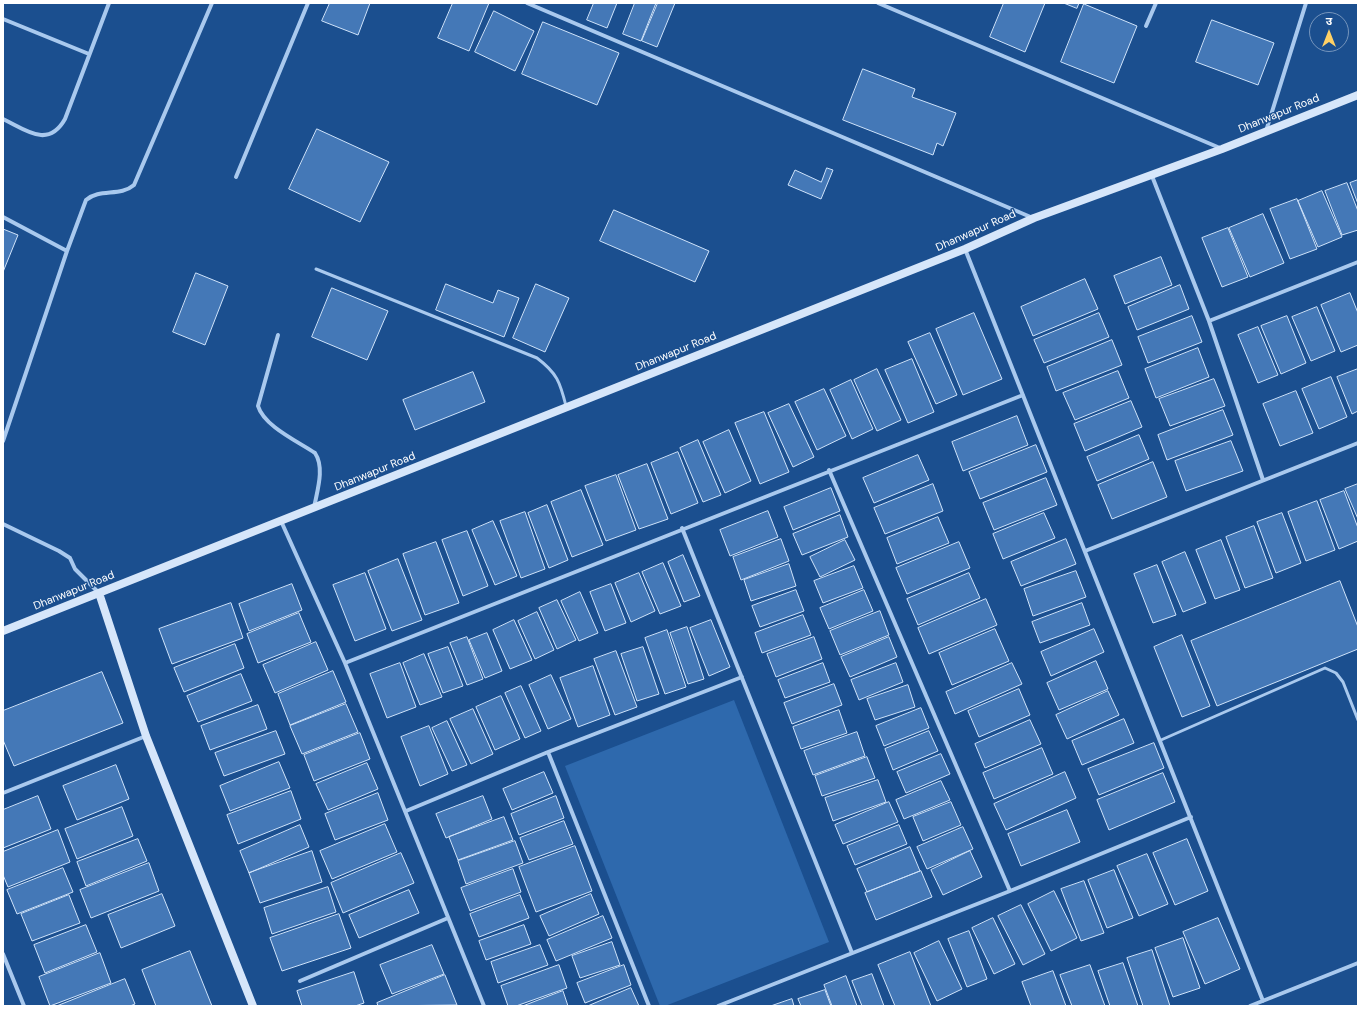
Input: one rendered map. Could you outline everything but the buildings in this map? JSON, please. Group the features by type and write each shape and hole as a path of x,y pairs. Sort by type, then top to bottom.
{"street":[{"path":"3,119 42,136 53,134 60,128 65,119 109,3"},
{"path":"3,441 66,251 86,200 93,194 122,191 130,189 134,185 212,3"},
{"path":"236,177 308,3"},
{"path":"527,3 1034,218"},
{"path":"878,3 1222,149"},
{"path":"1146,26 1156,3"},
{"path":"1266,131 1306,3"},
{"path":"3,19 89,54"},
{"name":"Dhanwapur Road","path":"3,631 965,249 1034,218 1152,176 1358,95"},
{"path":"1152,176 1209,321 1263,480"},
{"path":"3,218 66,251"},
{"path":"965,249 1264,1000"},
{"path":"1209,321 1358,262"},
{"path":"278,335 258,406 261,414 267,422 315,453 318,458 320,467 314,508"},
{"path":"345,662 829,470 1023,395"},
{"path":"1085,551 1358,443"},
{"path":"829,470 1010,891"},
{"path":"281,521 345,662 484,1006"},
{"path":"3,524 59,551 70,558 76,569 99,593 146,736 252,1006"},
{"path":"682,528 852,953"},
{"path":"406,811 548,752 742,676"},
{"path":"3,793 146,736"},
{"path":"548,752 649,1006"},
{"path":"718,1006 1010,891 1190,817"},
{"path":"300,981 448,918"},
{"path":"3,954 24,1006"},
{"path":"1250,1006 1358,964"}],"lane":[{"path":"316,269 537,358 551,369 559,381 566,408"},
{"path":"1161,740 1325,668 1336,673 1343,682 1358,720"}],"shaded area":[{"path":"734,700 829,942 665,1006 660,1006 565,766"}]}
